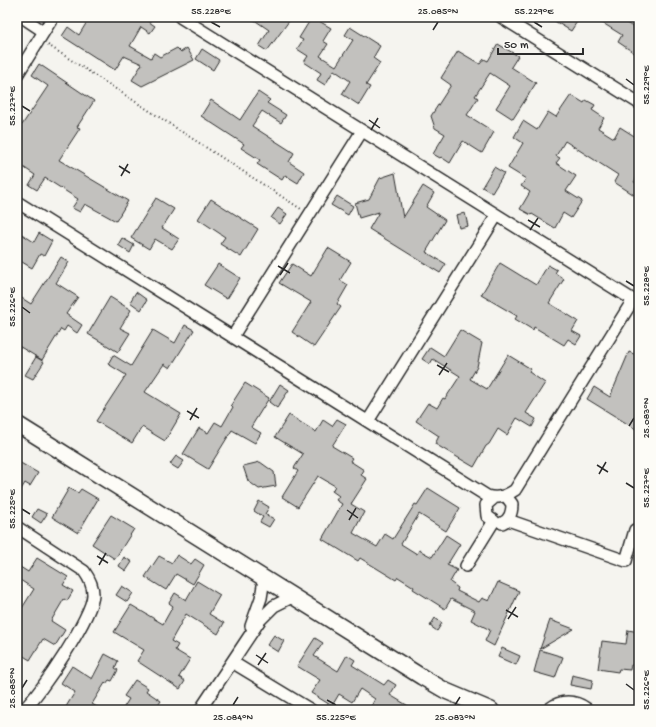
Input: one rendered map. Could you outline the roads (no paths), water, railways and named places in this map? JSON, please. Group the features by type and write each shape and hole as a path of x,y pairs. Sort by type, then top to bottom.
{"street":[{"path":"22,17 41,35"},
{"path":"17,75 52,17"},
{"path":"17,202 484,494 494,498 506,496 515,490 636,302 180,17"},
{"path":"500,17 639,103"},
{"path":"233,336 362,131"},
{"path":"368,421 497,215"},
{"path":"17,424 422,677 446,691 491,710"},
{"path":"494,498 486,505 487,516 494,521 503,524 508,520 511,514 512,504 506,496"},
{"path":"508,520 626,561 635,530"},
{"path":"466,566 494,521"},
{"path":"17,527 84,571 91,582 93,594 91,607 85,620 42,688 23,710"},
{"path":"241,647 258,608 264,579"},
{"path":"200,710 241,647 267,613 292,596"},
{"path":"232,662 311,710"},
{"path":"551,710 565,704 575,704 585,710"}]}
